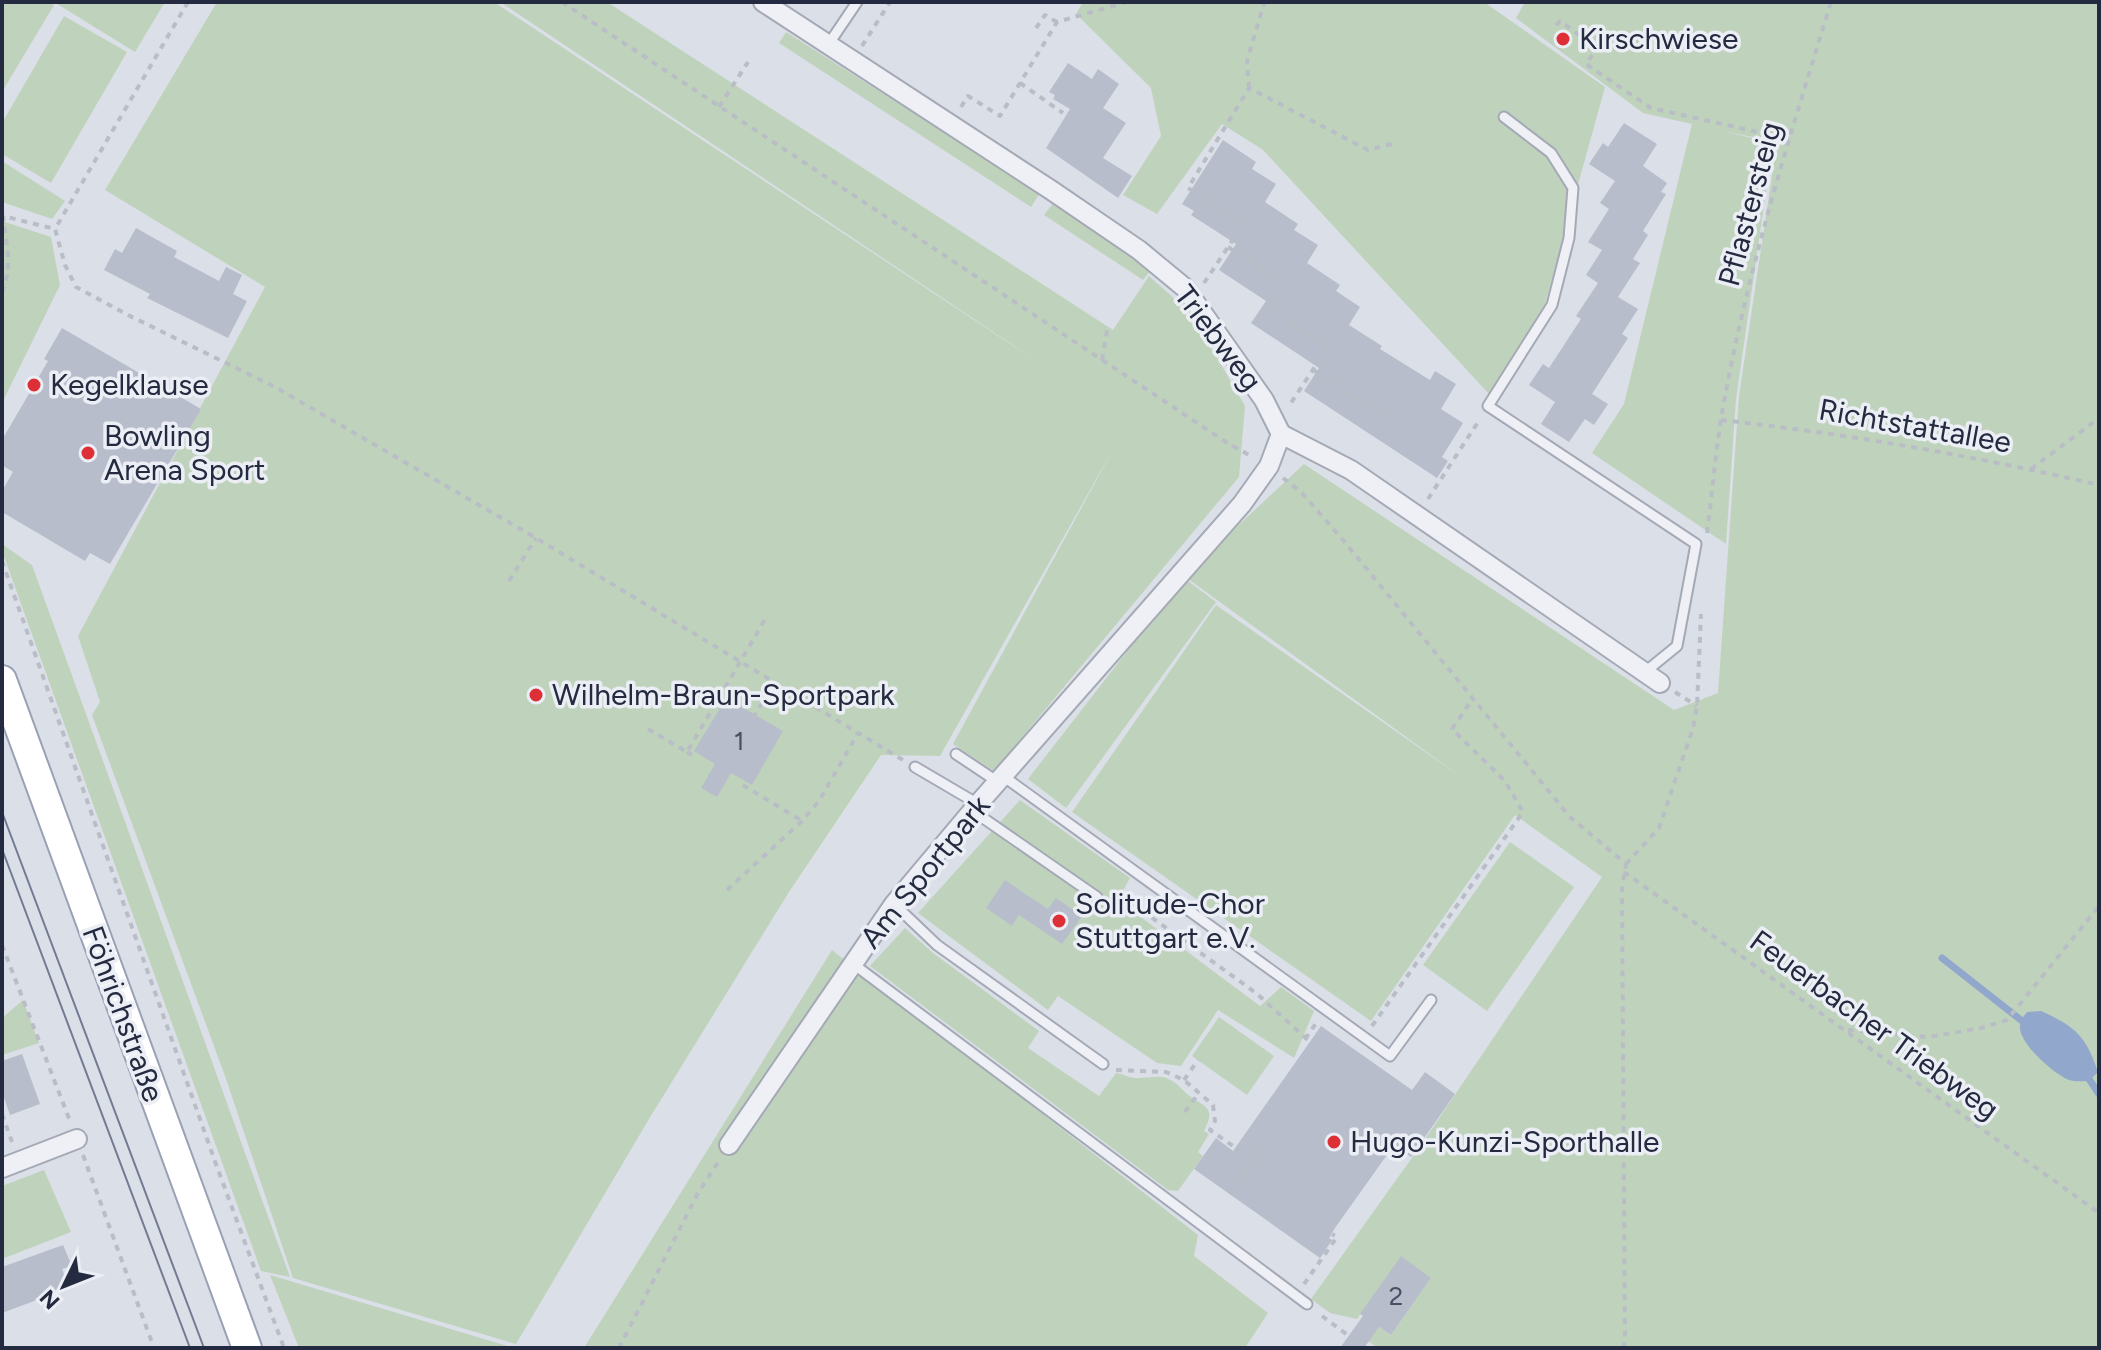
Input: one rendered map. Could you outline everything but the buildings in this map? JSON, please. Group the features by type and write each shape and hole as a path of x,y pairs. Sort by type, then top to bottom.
{"main road":[{"name":"Föhrichstraße","path":"2,680 247,1348"}],"street":[{"name":"Triebweg","path":"763,2 790,10 828,45 1051,190 1139,250 1185,288 1264,400 1281,434"},
{"name":"Am Sportpark","path":"729,1145 894,904 1242,504 1269,466 1281,434"},
{"path":"1281,434 1351,470 1653,678"},
{"path":"11,1164 77,1139"}],"lane":[{"path":"828,45 857,2"},
{"path":"1504,117 1551,153 1573,188 1569,238 1552,305 1488,406 1696,544 1677,646 1653,678"},
{"path":"956,754 1000,779 1390,1056 1431,1000"},
{"path":"915,767 1097,897"},
{"path":"894,904 937,945 1103,1064"},
{"path":"852,963 1307,1304"}],"path":[{"path":"188,2 55,229 65,265 76,287 275,387 536,538 915,767"},
{"path":"562,2 1229,444 1269,466 1302,493 1570,817 1626,864"},
{"path":"852,61 890,2"},
{"path":"968,96 1000,116 1057,22 1127,2"},
{"name":"Pflastersteig","path":"1721,420 1741,321 1789,139 1831,2"},
{"path":"1216,265 1244,223 1188,188 1249,88 1247,61 1264,3"},
{"path":"1036,28 1045,15 1057,22"},
{"path":"1556,25 1560,21 1597,48 1586,64 1641,103 1703,121 1789,139"},
{"path":"719,107 748,62"},
{"path":"1020,83 1063,113"},
{"path":"1249,88 1368,150 1392,144"},
{"path":"1210,202 1218,190"},
{"path":"2,292 9,263 3,216 55,229"},
{"path":"1228,247 1285,284 1269,308 1328,347 1300,390"},
{"path":"1251,262 1258,251"},
{"path":"1294,325 1301,314"},
{"path":"1102,360 1108,325"},
{"path":"1313,370 1397,424"},
{"path":"1336,385 1343,374"},
{"path":"1439,481 1488,406"},
{"path":"2031,469 2099,418"},
{"name":"Richtstattallee","path":"1721,420 1792,427 2031,469 2099,485"},
{"path":"509,581 536,538"},
{"path":"2,561 284,1348"},
{"path":"687,752 767,616"},
{"path":"753,718 775,682"},
{"path":"1364,1037 1523,812 1505,781 1452,729 1473,698"},
{"path":"1623,1348 1624,872 1626,864 1659,828 1693,728 1697,706"},
{"path":"648,729 697,758"},
{"path":"727,890 802,821 819,801 858,733"},
{"path":"743,785 802,821"},
{"name":"Feuerbacher Triebweg","path":"1624,872 2099,1213"},
{"path":"1097,897 1106,901 1126,899 1256,993 1308,1041 1325,1010"},
{"path":"1845,1030 1928,1037 2007,1020 2099,906"},
{"path":"1184,1080 1198,1060"},
{"path":"1117,1071 1166,1072 1184,1080 1213,1105 1215,1111 1210,1130 1246,1155 1255,1142 1263,1147"},
{"path":"1185,1112 1198,1094"},
{"path":"2,1114 11,1164"},
{"path":"1230,1194 1269,1138"},
{"path":"619,1348 698,1193 729,1145"},
{"path":"1295,1296 1337,1237 1332,1234"},
{"path":"1295,1272 1307,1280"},
{"path":"1322,1316 1353,1339"}],"green space":[{"path":"2,2 49,2 54,5 2,92"},
{"path":"54,2 165,2 135,52"},
{"name":"Wilhelm-Braun-Sportpark","path":"217,2 494,2 1068,382 500,2 607,2 1113,330 1149,276 1176,300 1215,354 1245,406 1239,477 994,771 953,744 1115,446 940,756 881,755 789,892 649,1119 516,1344 293,1278 225,1076 92,715 100,702 78,636 265,287 105,190"},
{"path":"1083,2 1484,2 1605,87 1545,304 1490,395 1263,150 1222,124 1157,214 1123,195 1161,136 1151,88 1076,14"},
{"path":"1525,2 2099,2 2099,1348 1378,1348 1368,1341 1379,1327 1391,1335 1431,1278 1401,1257 1357,1319 1330,1313 1311,1299 1419,1148 1602,877 1515,815 1371,1021 1072,812 1216,605 1464,779 1184,576 1304,464 1674,710 1718,693 1739,396 1777,142 1723,131 1773,143 1736,399 1726,544 1592,453 1624,404 1692,124 1643,113 1516,18"},
{"path":"64,16 127,52 51,183 2,154 2,123"},
{"path":"786,32 1040,193 1031,207 779,43"},
{"path":"2,161 65,201 52,219 2,202"},
{"path":"1054,202 1152,269 1143,280 1044,215"},
{"path":"2,221 51,237 60,285 2,403"},
{"path":"2,544 32,565 290,1277 261,1271"},
{"path":"1184,578 1216,602 1066,808 1028,779"},
{"path":"1020,800 1130,878 1118,900 1260,1006 1281,987 1314,1011 1294,1058 1218,1010 1181,1066 1157,1063 1058,996 1048,1010 918,913"},
{"path":"1510,842 1574,887 1487,1011 1423,965"},
{"path":"905,928 933,953 1039,1031 1028,1048 1099,1096 1116,1073 1134,1078 1162,1077 1174,1082 1205,1107 1209,1118 1204,1131 1209,1134 1198,1152 1203,1156 1178,1191 1168,1190 870,966"},
{"path":"832,950 1198,1235 1194,1256 1268,1313 1245,1348 584,1348"},
{"path":"23,1000 39,1043 2,1055 2,1018"},
{"path":"1219,1017 1274,1056 1247,1095 1192,1056"},
{"path":"44,1170 71,1232 2,1259 2,1186"},
{"path":"270,1275 514,1348 299,1348"}],"water":[{"path":"2041,1011 2063,1022 2084,1041 2098,1072 2089,1081 2071,1081 2063,1077 2047,1066 2026,1043 2020,1024 2027,1012"}],"waterway":[{"path":"1942,958 2026,1024"},
{"path":"2085,1073 2099,1094"}],"tram line":[{"path":"2,812 204,1348"},
{"path":"2,849 190,1348"}],"place":[{"name":"Kirschwiese","path":"1563,39"},
{"name":"Kegelklause","path":"34,385"},
{"name":"Bowling Arena Sport","path":"88,453"},
{"name":"Wilhelm-Braun-Sportpark","path":"536,695"},
{"name":"Solitude-Chor Stuttgart e.V.","path":"1059,921"},
{"name":"Hugo-Kunzi-Sporthalle","path":"1334,1142"}]}
